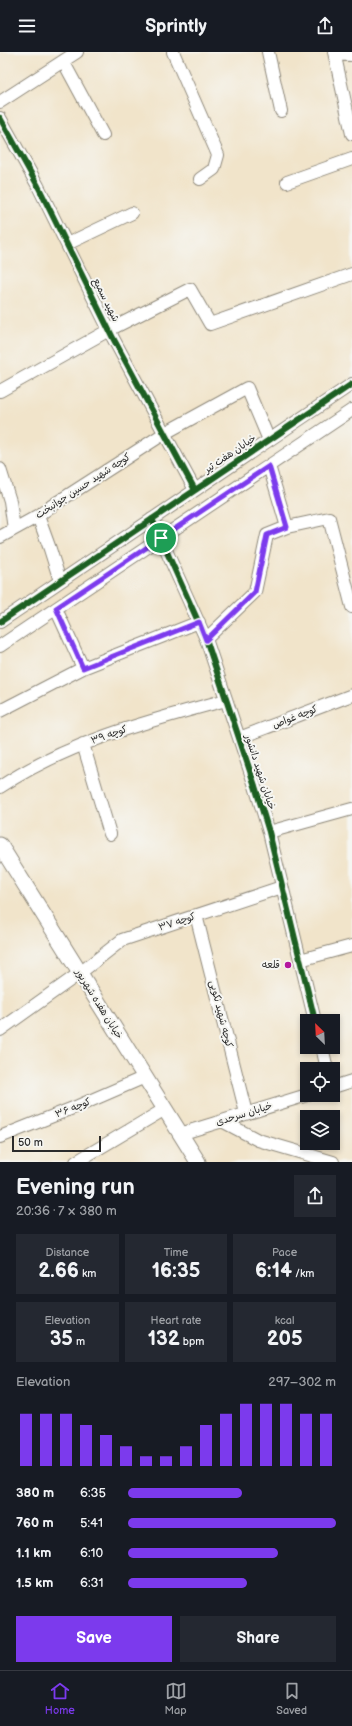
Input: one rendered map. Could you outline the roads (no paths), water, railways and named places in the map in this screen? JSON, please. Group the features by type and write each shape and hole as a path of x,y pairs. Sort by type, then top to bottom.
{"main road":[{"name":"خیابان هفده شهریور","path":"0,845 198,1162"}],"street":[{"path":"0,102 77,52"},
{"path":"173,52 218,155 214,170 200,179"},
{"path":"268,52 281,111"},
{"path":"352,55 334,53 352,134"},
{"path":"63,61 103,135"},
{"name":"شهید سمیع","path":"0,118 67,244 109,330 195,490"},
{"path":"287,182 352,159"},
{"path":"67,244 132,213"},
{"path":"0,391 109,330 190,289 210,324 352,274"},
{"name":"خیابان هفت تیر","path":"0,622 352,384"},
{"name":"کوچه شهید حسین جوانبخت","path":"0,537 38,516 165,433 247,388 269,440"},
{"path":"0,646 352,410"},
{"path":"269,466 287,527"},
{"path":"0,469 10,501 14,529"},
{"path":"38,516 60,582"},
{"path":"206,640 255,592 267,535 287,527 329,518 352,607"},
{"name":"خیابان شهید دانشور","path":"152,519 199,622 239,738 269,832 313,1014"},
{"path":"56,608 83,668"},
{"path":"0,711 83,668 199,622"},
{"name":"کوچه غواص","path":"239,738 352,695"},
{"name":"کوچه ۳۹","path":"0,787 21,773 83,744 153,719 226,700"},
{"path":"83,744 110,834"},
{"path":"269,832 352,810"},
{"name":"کوچه ۳۷","path":"1,1028 80,973 122,940 282,886"},
{"name":"کوچه شهید نکویی","path":"196,915 246,1113"},
{"path":"300,960 352,946"},
{"name":"کوچه ۳۶","path":"0,1137 145,1077"},
{"path":"340,1085 352,1081"},
{"name":"خیابان سرحدی","path":"180,1134 300,1097"},
{"path":"76,1162 165,1109"},
{"path":"222,1121 258,1140 333,1162"}],"place":[{"name":"قلعه","path":"288,965"}]}
